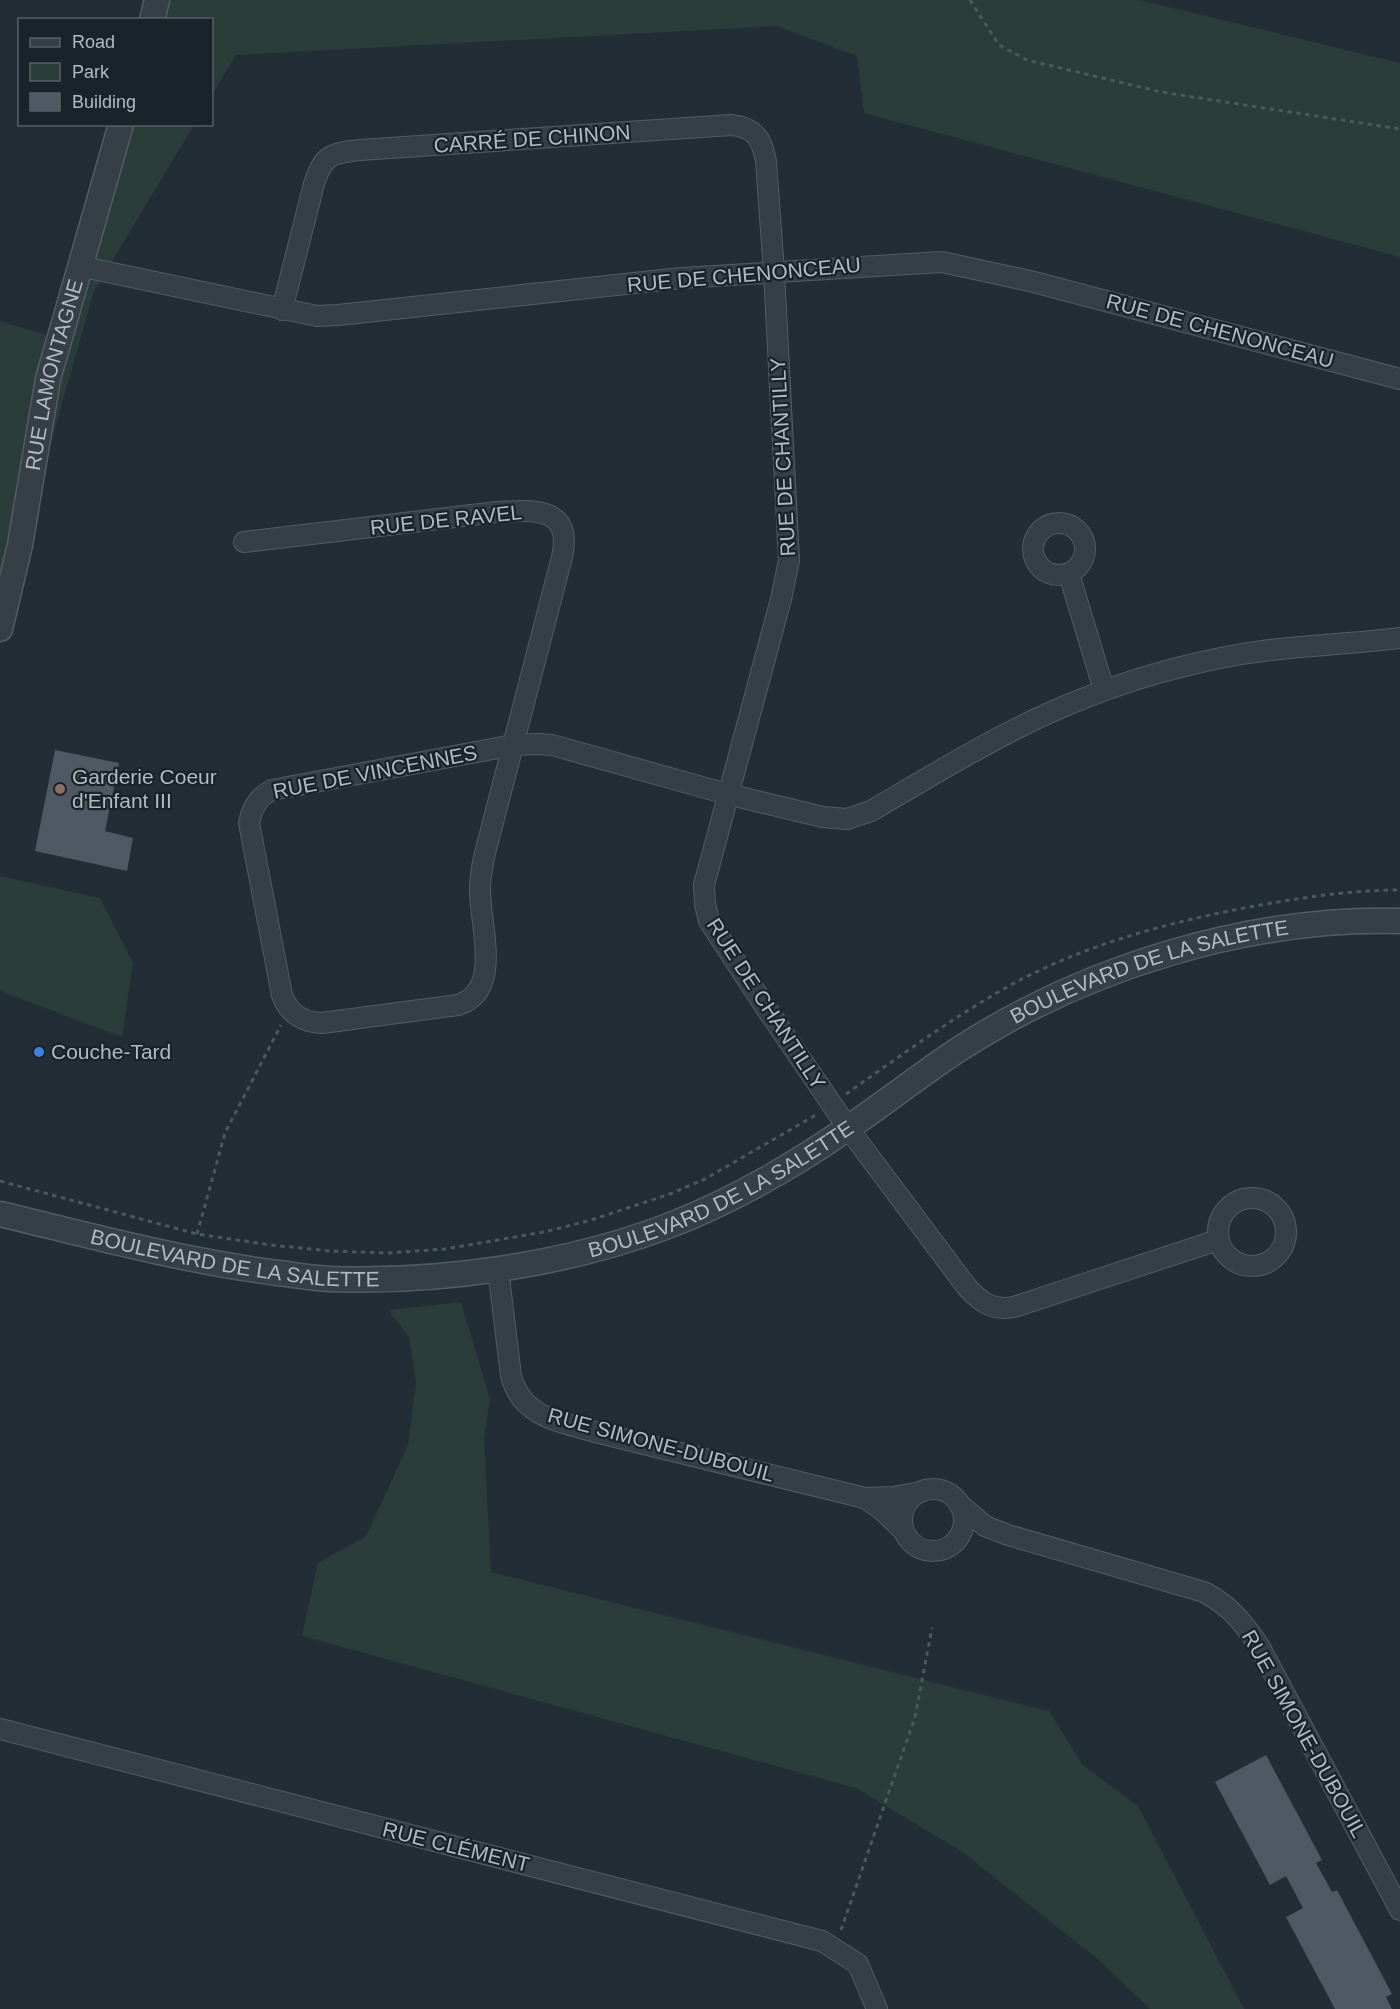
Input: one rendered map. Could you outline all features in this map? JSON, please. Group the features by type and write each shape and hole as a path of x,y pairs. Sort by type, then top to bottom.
{"street":[{"path":"153,18 158,0"},
{"name":"CARRÉ DE CHINON","path":"282,310 314,184 321,167 330,156 360,150 730,125 745,127 758,138 764,153 774,272"},
{"name":"RUE LAMONTAGNE","path":"0,629 20,545 48,379 120,126"},
{"name":"RUE DE CHENONCEAU","path":"79,266 317,316 681,278 912,262 952,263 1400,379"},
{"name":"RUE DE CHANTILLY","path":"774,272 789,550 788,569 704,885 705,904 710,921 848,1128 966,1286 990,1307 1003,1309 1014,1307 1218,1240"},
{"name":"RUE DE RAVEL","path":"244,542 497,512 533,512 553,518 561,525 565,543 514,745"},
{"path":"1069,574 1104,690"},
{"path":"727,794 823,817 847,819 856,817 871,811 1014,730 1104,690 1241,654 1311,645 1400,638"},
{"name":"RUE DE VINCENNES","path":"514,745 481,872 480,892 486,970 483,984 477,994 468,1002 458,1005 322,1023 302,1020 292,1014 285,1005 282,995 250,835 251,814 262,795 272,790 514,745 538,744 552,745 727,794"},
{"name":"BOULEVARD DE LA SALETTE","path":"0,1214 203,1262 328,1279 394,1278 498,1269 610,1245 669,1226 764,1180 816,1150 958,1050 1002,1023 1079,985 1152,959 1231,938 1313,925 1400,921"},
{"name":"RUE SIMONE-DUBOUIL","path":"498,1269 511,1376 521,1400 532,1410 552,1419 595,1432 865,1498 893,1497 935,1489 949,1494 985,1526 1008,1535 1204,1592 1222,1602 1234,1612 1258,1644 1400,1910"},
{"path":"904,1531 902,1522 905,1507 914,1496 921,1492"},
{"name":"RUE SIMONE-DUBOUIL","path":"865,1498 882,1509 904,1531 914,1545 931,1551 940,1551 955,1542 984,1533 1008,1535"},
{"path":"955,1542 963,1527 964,1518 959,1504"},
{"name":"RUE CLÉMENT","path":"0,1729 822,1941 858,1964 877,2009"}],"path":[{"path":"970,0 999,45 1027,60 1161,92 1400,129"},
{"path":"197,1234 225,1133 283,1021"},
{"path":"0,1181 197,1234 330,1251 387,1253 445,1249 497,1241 588,1221 670,1194 705,1179 809,1121"},
{"path":"835,1949 915,1717 932,1629"}],"green space":[{"path":"160,0 1140,0 1400,63 1400,257 864,113 857,56 776,26 236,55 213,93 213,18 155,18"},
{"path":"119,126 193,126 94,291 0,622 0,321 50,336"},
{"path":"0,876 100,898 133,963 122,1037 0,991"},
{"path":"461,1302 490,1399 484,1439 491,1572 1049,1711 1083,1765 1138,1806 1244,2009 1150,2009 1100,1961 961,1851 856,1788 302,1636 318,1563 366,1536 408,1445 416,1382 409,1337 388,1310"}],"building":[{"path":"55,750 119,763 105,831 133,838 127,871 35,851"},
{"path":"1266,1755 1322,1860 1316,1863 1332,1892 1337,1890 1392,1994 1386,1997 1392,2009 1335,2009 1286,1917 1303,1908 1286,1876 1270,1885 1215,1782"}],"place":[{"name":"Garderie Coeur d'Enfant III","path":"60,789"},
{"name":"Couche-Tard","path":"39,1052"}]}
